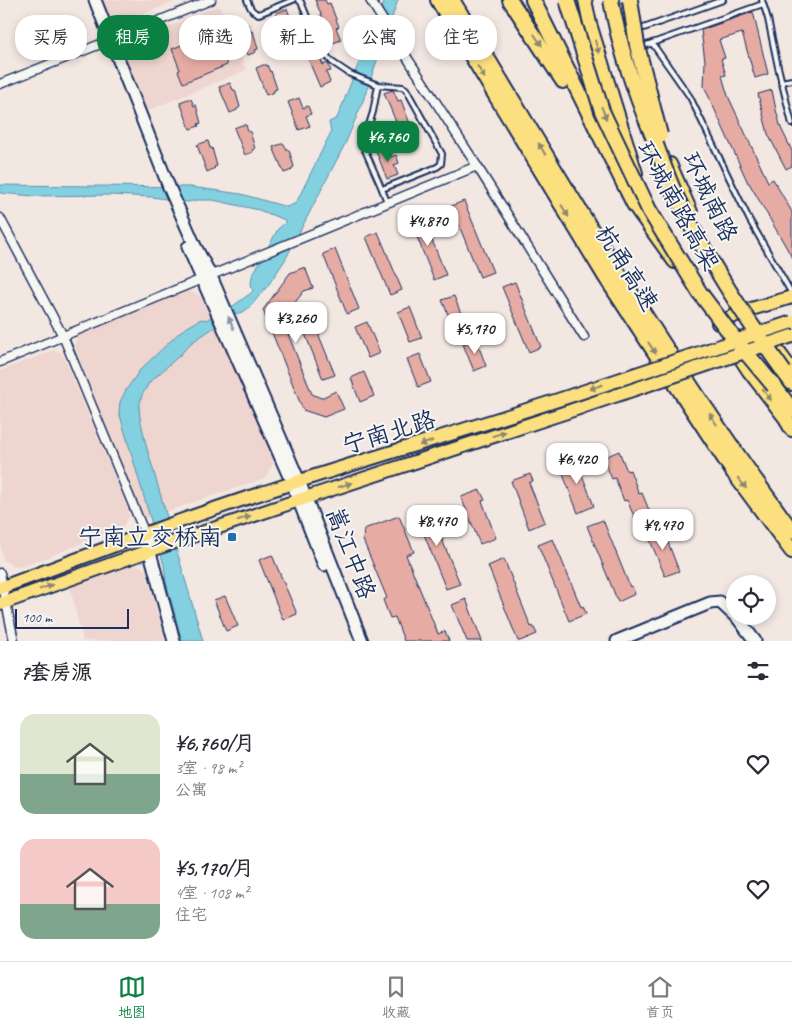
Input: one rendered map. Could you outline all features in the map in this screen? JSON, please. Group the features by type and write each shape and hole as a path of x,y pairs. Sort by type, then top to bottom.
{"highway":[{"name":"杭甬高速","path":"438,0 605,276 734,473 792,551"},
{"name":"杭甬高速","path":"452,0 615,270 745,467 792,531"},
{"path":"510,0 554,64 610,158"},
{"path":"533,0 634,204 661,243 700,292"},
{"name":"环城南路高架","path":"567,0 602,111 649,210 700,292 733,337 774,386 791,422"},
{"name":"环城南路高架","path":"611,0 617,33 640,104 676,196 718,275 792,383"},
{"path":"630,0 637,45 676,196"}],"main road":[{"path":"585,0 590,24 641,187 718,324 748,370 791,422"},
{"name":"环城南路","path":"611,0 627,52 662,147 698,228 748,310 792,370"},
{"path":"718,324 748,310 792,296"},
{"name":"宁南北路","path":"2,587 177,522 296,482 477,427 792,322"},
{"name":"宁南北路","path":"150,550 792,336"},
{"path":"3,603 150,550"}],"street":[{"path":"88,0 97,19"},
{"path":"95,0 99,15"},
{"path":"169,16 210,0"},
{"path":"370,0 584,337"},
{"path":"0,84 97,45"},
{"path":"114,60 172,211 206,276 211,301 296,482"},
{"path":"115,60 296,482"},
{"path":"0,362 273,248 477,166"},
{"path":"0,218 63,336 146,534 174,641"},
{"name":"嵩江中路","path":"296,482 354,641"},
{"name":"嵩江中路","path":"302,498 362,641"},
{"path":"0,573 3,603 14,641"},
{"path":"617,641 710,603 720,602 726,608"},
{"path":"742,625 755,641"}],"lane":[{"path":"247,0 251,9 259,14 293,0"},
{"path":"298,0 301,2 324,55 344,70 378,85 406,89 442,154 443,159 437,167 382,189"},
{"path":"631,33 723,0"},
{"path":"627,52 763,2 792,124"},
{"path":"652,43 690,97 749,219 792,296"},
{"path":"781,82 792,80"},
{"path":"378,85 373,112 364,140 364,148 387,202"}],"shaded area":[{"path":"104,0 178,0 141,15 108,15"},
{"path":"219,5 223,15 196,15"},
{"path":"179,22 179,60 242,60 246,70 142,113 126,73 125,60 169,60 169,27"},
{"path":"186,291 195,293 202,298 273,452 273,464 265,478 147,518 142,516 74,345 78,336"},
{"path":"54,350 62,353 127,506 129,516 123,527 25,566 14,567 3,560 0,543 0,371"},
{"path":"130,564 140,566 146,571 165,641 83,641 70,588"}],"water":[{"path":"385,0 398,0 393,15 379,15"},
{"path":"360,60 377,60 346,142 285,260 269,284 250,307 243,312 234,314 191,343 149,383 142,395 139,406 146,445 203,641 182,641 166,582 164,565 119,412 120,402 140,370 181,331 201,319 206,320 233,306 253,291 251,285 252,276 278,229 285,223 285,220 259,210 213,200 188,202 152,197 110,195 33,196 0,193 0,185 191,187 241,194 287,207 296,203 331,132 329,122 338,116"}],"building":[{"path":"315,0 325,0 327,4 330,3 339,27 336,28 341,40 333,43 333,15 321,15"},
{"path":"287,9 290,15 277,15 276,13"},
{"path":"753,12 768,74 755,78 742,33 719,40 725,58 721,59 726,75 722,76 728,96 768,182 773,179 792,212 792,257 748,183 704,86 705,61 701,30"},
{"path":"253,31 258,49 255,50 256,52 251,54 251,32"},
{"path":"179,46 179,60 225,60 227,65 183,83 172,49"},
{"path":"308,60 321,60 323,65 328,63 331,71 326,72 330,82 320,87"},
{"path":"267,65 271,71 277,89 266,95 256,68"},
{"path":"230,83 233,90 235,90 240,107 230,113 219,87"},
{"path":"393,90 398,101 401,100 410,124 407,126 412,138 404,141 384,93"},
{"path":"772,90 781,128 792,151 792,166 786,169 768,134 758,94"},
{"path":"299,98 303,108 308,106 311,114 306,116 310,126 299,130 288,102"},
{"path":"191,99 194,106 196,105 201,123 198,124 199,126 190,129 180,102"},
{"path":"246,125 248,132 250,131 255,149 252,150 253,152 245,155 234,128"},
{"path":"208,141 217,166 207,172 197,145"},
{"path":"284,144 287,150 289,150 294,167 292,170 284,173 273,147"},
{"path":"387,147 391,157 396,155 399,163 394,165 398,175 387,179 376,151"},
{"path":"464,201 493,272 480,277 451,206"},
{"path":"422,215 446,275 434,280 410,219"},
{"path":"378,232 402,290 390,295 366,237"},
{"path":"335,249 359,309 347,314 323,254"},
{"path":"305,267 313,288 304,291 282,319 312,394 321,398 336,391 344,409 324,417 303,410 263,310 290,273"},
{"path":"515,282 541,347 529,352 502,287"},
{"path":"454,296 466,326 455,331 442,300"},
{"path":"410,307 422,338 410,342 398,312"},
{"path":"311,316 335,375 323,379 300,321"},
{"path":"367,322 380,353 368,358 355,327"},
{"path":"476,339 486,366 474,371 463,344"},
{"path":"420,354 431,382 418,387 407,359"},
{"path":"364,372 374,396 360,402 351,378"},
{"path":"619,451 627,471 630,470 639,494 642,493 651,515 636,521 627,500 624,501 615,478 612,479 603,458"},
{"path":"578,457 581,466 579,467 594,506 578,513 559,464"},
{"path":"530,474 533,481 529,483 545,522 529,529 511,481"},
{"path":"480,490 485,500 482,501 496,538 480,544 461,497"},
{"path":"432,506 436,516 433,517 460,584 446,589 415,512"},
{"path":"399,516 414,552 406,555 438,634 445,631 449,641 404,641 395,617 390,618 383,600 387,598 363,540 364,529"},
{"path":"603,520 630,587 632,586 635,594 618,602 587,526"},
{"path":"662,527 679,571 665,576 647,533"},
{"path":"553,539 581,607 583,606 586,614 569,621 538,545"},
{"path":"272,555 297,614 283,620 259,560"},
{"path":"504,559 531,627 533,626 537,634 520,641 518,641 488,566"},
{"path":"225,596 238,626 226,631 214,600"},
{"path":"466,599 482,641 467,641 452,605"}],"place":[{"name":"宁南立交桥南","path":"232,537"}]}
